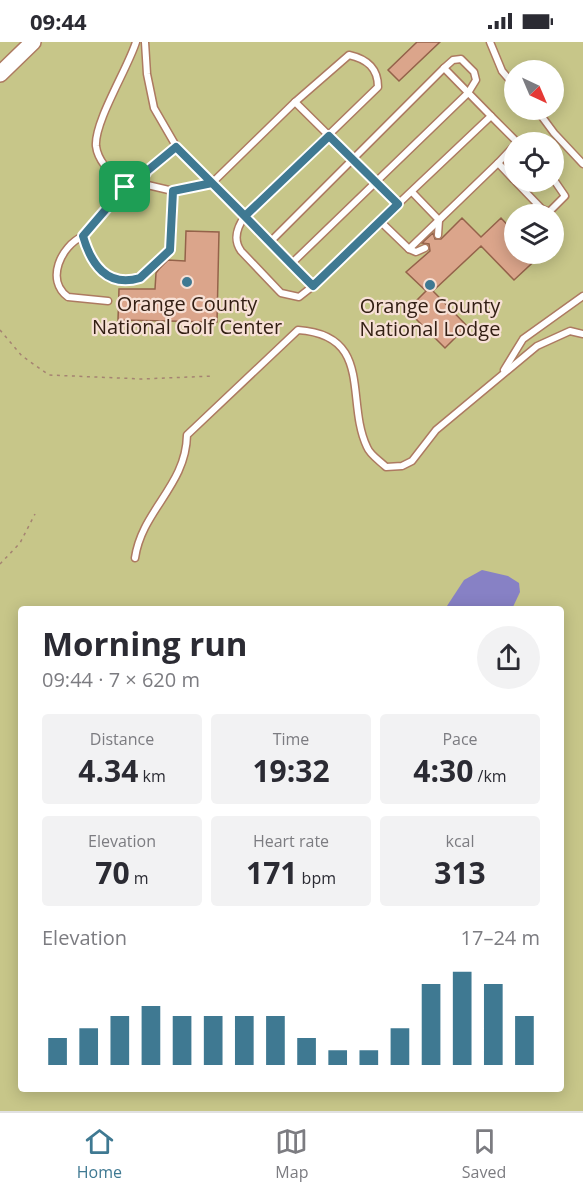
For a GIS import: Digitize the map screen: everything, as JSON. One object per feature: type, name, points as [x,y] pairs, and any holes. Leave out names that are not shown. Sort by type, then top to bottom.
[{"type":"street","points":[[0,74],[33,42]]},
{"type":"lane","points":[[125,187],[103,165],[96,146],[100,128],[136,42]]},
{"type":"lane","points":[[145,42],[147,74],[154,108],[176,147],[313,286]]},
{"type":"lane","points":[[490,42],[504,73]]},
{"type":"lane","points":[[108,301],[68,297],[60,288],[57,273],[62,254],[69,244],[83,236],[125,187],[140,183],[173,191],[212,183],[295,102],[349,55],[365,58],[378,75],[378,87],[245,216],[237,231],[237,246],[276,288],[292,297],[307,293],[491,116]]},
{"type":"lane","points":[[270,242],[444,68],[457,59],[469,66],[476,80],[468,93],[291,264]]},
{"type":"lane","points":[[444,68],[507,132]]},
{"type":"lane","points":[[295,102],[398,204]]},
{"type":"lane","points":[[544,120],[583,164]]},
{"type":"lane","points":[[140,183],[147,171],[176,147]]},
{"type":"lane","points":[[409,249],[504,157]]},
{"type":"lane","points":[[498,163],[504,169]]},
{"type":"lane","points":[[83,236],[88,255],[100,272],[114,280],[140,278],[170,250],[173,191]]},
{"type":"lane","points":[[412,192],[439,220],[438,235]]},
{"type":"lane","points":[[526,192],[542,209],[549,212],[565,196],[562,192]]},
{"type":"lane","points":[[380,221],[409,249],[416,252],[425,248]]},
{"type":"lane","points":[[502,374],[523,339],[583,296]]},
{"type":"lane","points":[[135,558],[137,543],[147,522],[169,492],[187,457],[188,435],[298,330],[316,331],[339,345],[354,369],[367,449],[386,467],[402,466],[412,461],[436,430],[502,374],[550,338],[570,331],[583,334]]},
{"type":"path","points":[[0,330],[22,356],[49,375],[142,379],[213,376]]},
{"type":"path","points":[[0,564],[20,543],[35,514]]},
{"type":"shaded area","points":[[0,42],[583,42],[583,1111],[0,1111]]},
{"type":"shaded area","points":[[482,570],[508,576],[519,583],[520,592],[513,606],[447,606],[464,580]]},
{"type":"building","points":[[417,42],[440,42],[399,81],[388,70]]},
{"type":"building","name":"Orange County National Lodge","points":[[462,218],[481,237],[501,218],[504,221],[504,264],[531,264],[514,280],[481,246],[433,291],[467,326],[445,348],[407,310],[426,291],[406,272],[430,251],[429,244],[422,243],[433,233],[435,239],[441,239]]},
{"type":"building","name":"Orange County National Golf Center","points":[[186,231],[219,232],[217,322],[118,320],[119,289],[155,289],[156,273],[168,260],[185,261]]},
{"type":"place","name":"Orange County National Golf Center","points":[[187,282]]},
{"type":"place","name":"Orange County National Lodge","points":[[430,285]]},
{"type":"route","points":[[125,187],[83,236],[88,255],[100,272],[114,280],[132,281],[140,278],[170,250],[173,191],[212,183],[313,286],[398,204],[329,136],[245,216],[212,183],[176,147],[147,171],[140,183],[125,187]]}]
